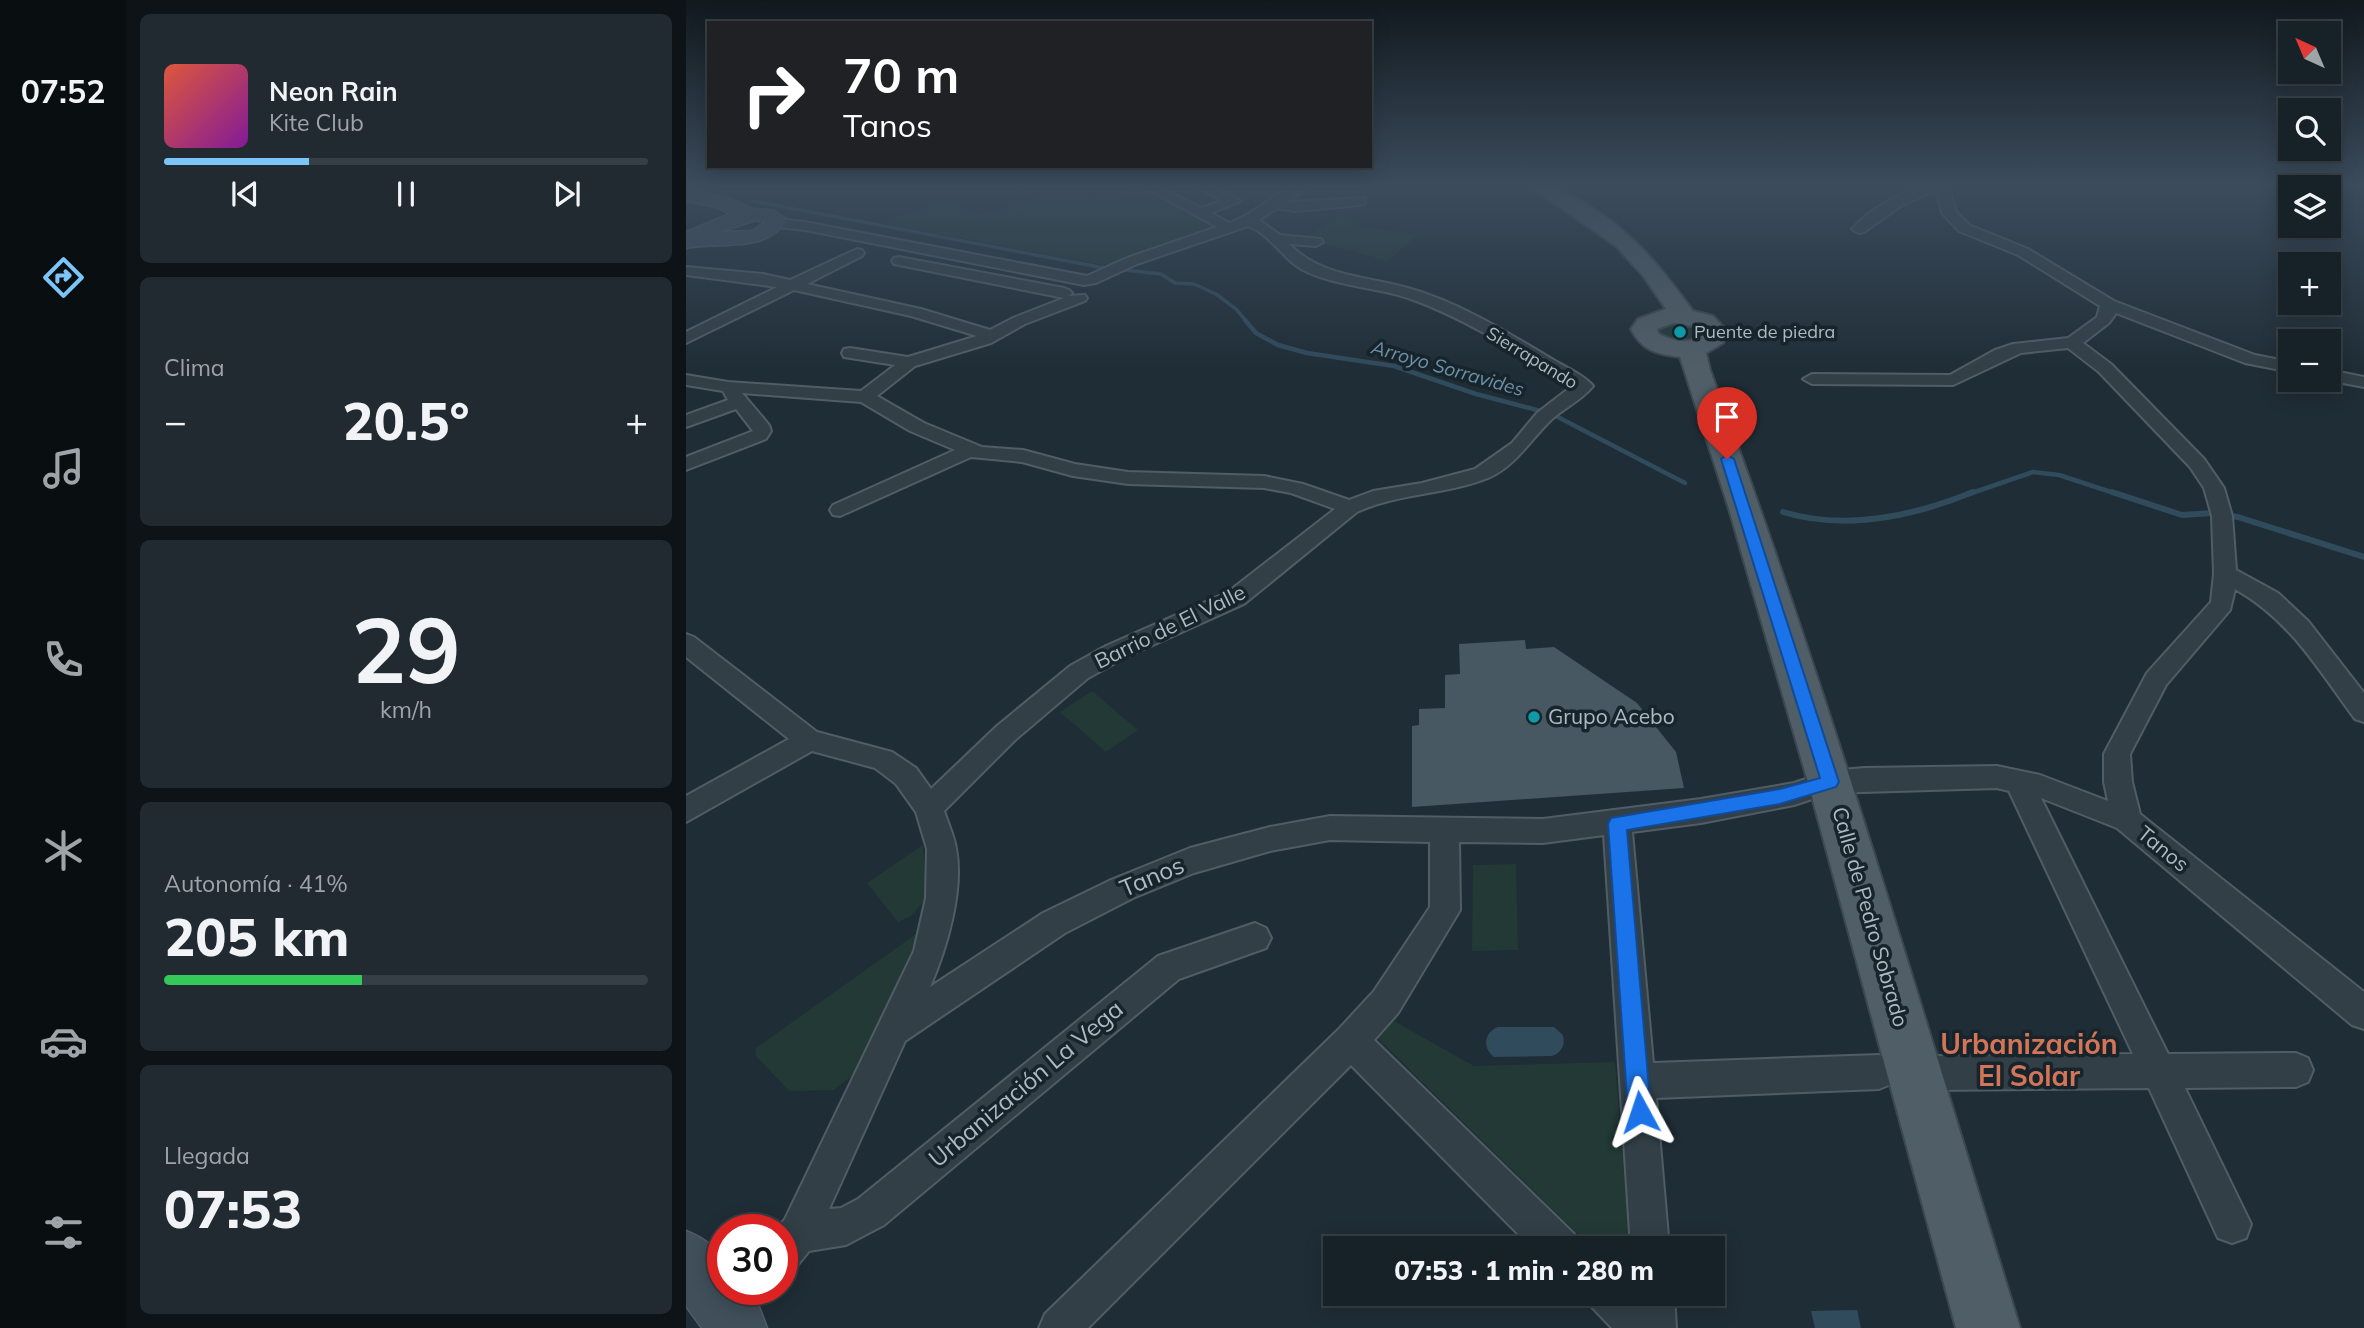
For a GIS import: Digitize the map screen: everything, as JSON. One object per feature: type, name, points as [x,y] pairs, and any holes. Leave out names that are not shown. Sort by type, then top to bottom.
[{"type":"main road","name":"Calle de Pedro Sobrado","points":[[1618,247],[1637,266],[1658,294],[1663,309],[1679,332]]},
{"type":"main road","name":"Calle de Pedro Sobrado","points":[[1630,247],[1661,282],[1679,332],[1822,784],[1988,1328]]},
{"type":"main road","name":"Calle de Pedro Sobrado","points":[[1822,784],[1960,1328]]},
{"type":"main road","points":[[686,1259],[736,1309]]},
{"type":"street","points":[[921,247],[1096,279]]},
{"type":"street","points":[[1070,295],[1068,285],[1096,279],[1125,264],[1174,247]]},
{"type":"street","name":"Sierrapando","points":[[1291,247],[1307,267],[1325,274],[1416,296],[1495,335],[1584,386],[1549,413],[1519,447],[1482,473],[1423,489],[1373,497],[1350,507]]},
{"type":"street","points":[[2011,247],[2108,304],[2251,359],[2278,364]]},
{"type":"street","points":[[831,248],[1070,295]]},
{"type":"street","points":[[686,338],[791,286],[871,256]]},
{"type":"street","points":[[686,271],[733,274],[915,312],[990,335]]},
{"type":"street","points":[[864,397],[909,362],[985,339],[1054,307],[1070,295]]},
{"type":"street","points":[[1812,379],[1953,380],[2001,354],[2019,348],[2072,343],[2103,320],[2109,311],[2108,304]]},
{"type":"street","name":"Tanos","points":[[2072,343],[2105,368],[2197,463],[2214,488],[2221,511],[2225,574],[2222,604],[2181,648],[2156,680],[2117,754],[2118,782],[2127,820],[2364,1013]]},
{"type":"street","points":[[850,353],[909,362]]},
{"type":"street","points":[[2341,377],[2364,382]]},
{"type":"street","points":[[686,380],[734,395],[864,397],[917,427],[970,450],[989,455],[1023,456],[1073,470],[1128,478],[1264,482],[1296,488],[1350,507]]},
{"type":"street","points":[[686,421],[734,395]]},
{"type":"street","points":[[686,464],[759,435],[762,430],[760,425],[734,395]]},
{"type":"street","points":[[840,510],[970,450]]},
{"type":"street","name":"Barrio de El Valle","points":[[929,808],[1006,733],[1079,672],[1115,652],[1236,598],[1350,507]]},
{"type":"street","points":[[2225,574],[2270,599],[2300,627],[2364,712]]},
{"type":"street","points":[[686,643],[809,740],[852,750],[890,764],[906,776],[929,808],[942,849],[942,898],[929,953],[896,1028],[798,1229]]},
{"type":"street","points":[[686,810],[809,740]]},
{"type":"street","points":[[1822,784],[1864,779],[1997,776],[2018,780],[2127,820]]},
{"type":"street","points":[[2018,780],[2232,1224]]},
{"type":"street","name":"Tanos","points":[[896,1028],[1054,923],[1122,889],[1190,861],[1270,839],[1330,828],[1543,831],[1617,824],[1769,799],[1822,784]]},
{"type":"street","points":[[1617,824],[1649,1236]]},
{"type":"street","points":[[1059,1328],[1351,1041],[1386,1002],[1446,910],[1444,831]]},
{"type":"street","name":"Urbanización La Vega","points":[[798,1241],[846,1226],[871,1212],[1169,967],[1255,938]]},
{"type":"street","points":[[1351,1041],[1548,1236]]},
{"type":"street","points":[[1937,1073],[2296,1070]]},
{"type":"street","points":[[1637,1081],[1879,1072]]},
{"type":"street","points":[[1619,1306],[1641,1328]]},
{"type":"street","points":[[1655,1306],[1656,1328]]},
{"type":"green space","points":[[1009,247],[1162,247],[1110,266]]},
{"type":"green space","points":[[1338,247],[1404,247],[1387,261]]},
{"type":"green space","points":[[1667,322],[1698,327],[1701,334],[1696,339],[1685,342],[1656,333],[1658,326]]},
{"type":"green space","points":[[1092,691],[1138,730],[1106,752],[1060,712]]},
{"type":"green space","points":[[923,845],[927,898],[911,916],[898,922],[867,883]]},
{"type":"green space","points":[[1516,864],[1518,950],[1472,951],[1473,865]]},
{"type":"green space","points":[[916,934],[922,938],[857,1072],[834,1090],[789,1091],[755,1055],[756,1048]]},
{"type":"green space","points":[[1387,1017],[1474,1066],[1615,1062],[1629,1236],[1580,1236],[1372,1033]]},
{"type":"water","points":[[1554,1027],[1562,1034],[1563,1045],[1558,1053],[1552,1056],[1494,1057],[1486,1045],[1486,1040],[1493,1029]]},
{"type":"water","points":[[1857,1310],[1861,1328],[1815,1328],[1811,1311]]},
{"type":"building","name":"Grupo Acebo","points":[[1525,640],[1526,649],[1554,647],[1637,703],[1676,752],[1684,788],[1412,807],[1412,726],[1419,725],[1419,709],[1445,708],[1445,675],[1460,674],[1459,644]]},
{"type":"waterway","name":"Arroyo Sorravides","points":[[994,247],[1099,267],[1161,274],[1175,283],[1194,284],[1216,294],[1236,309],[1247,322]]},
{"type":"waterway","name":"Arroyo Sorravides","points":[[1245,320],[1256,333],[1278,345],[1307,353],[1394,366],[1476,394],[1552,414],[1685,483]]},
{"type":"waterway","name":"Arroyo Sorravides","points":[[1969,494],[2033,472],[2059,475],[2117,494]]},
{"type":"waterway","name":"Arroyo Sorravides","points":[[1783,512],[1831,520],[1880,518],[1927,508],[1973,492]]},
{"type":"waterway","name":"Arroyo Sorravides","points":[[2112,492],[2182,515],[2213,513],[2238,517],[2364,557]]},
{"type":"place","name":"Puente de piedra","points":[[1680,332]]},
{"type":"place","name":"Grupo Acebo","points":[[1534,717]]},
{"type":"district","name":"Urbanización El Solar","points":[[2029,1060]]},
{"type":"route","points":[[1640,1112],[1617,824],[1780,797],[1830,782],[1727,459]]}]
